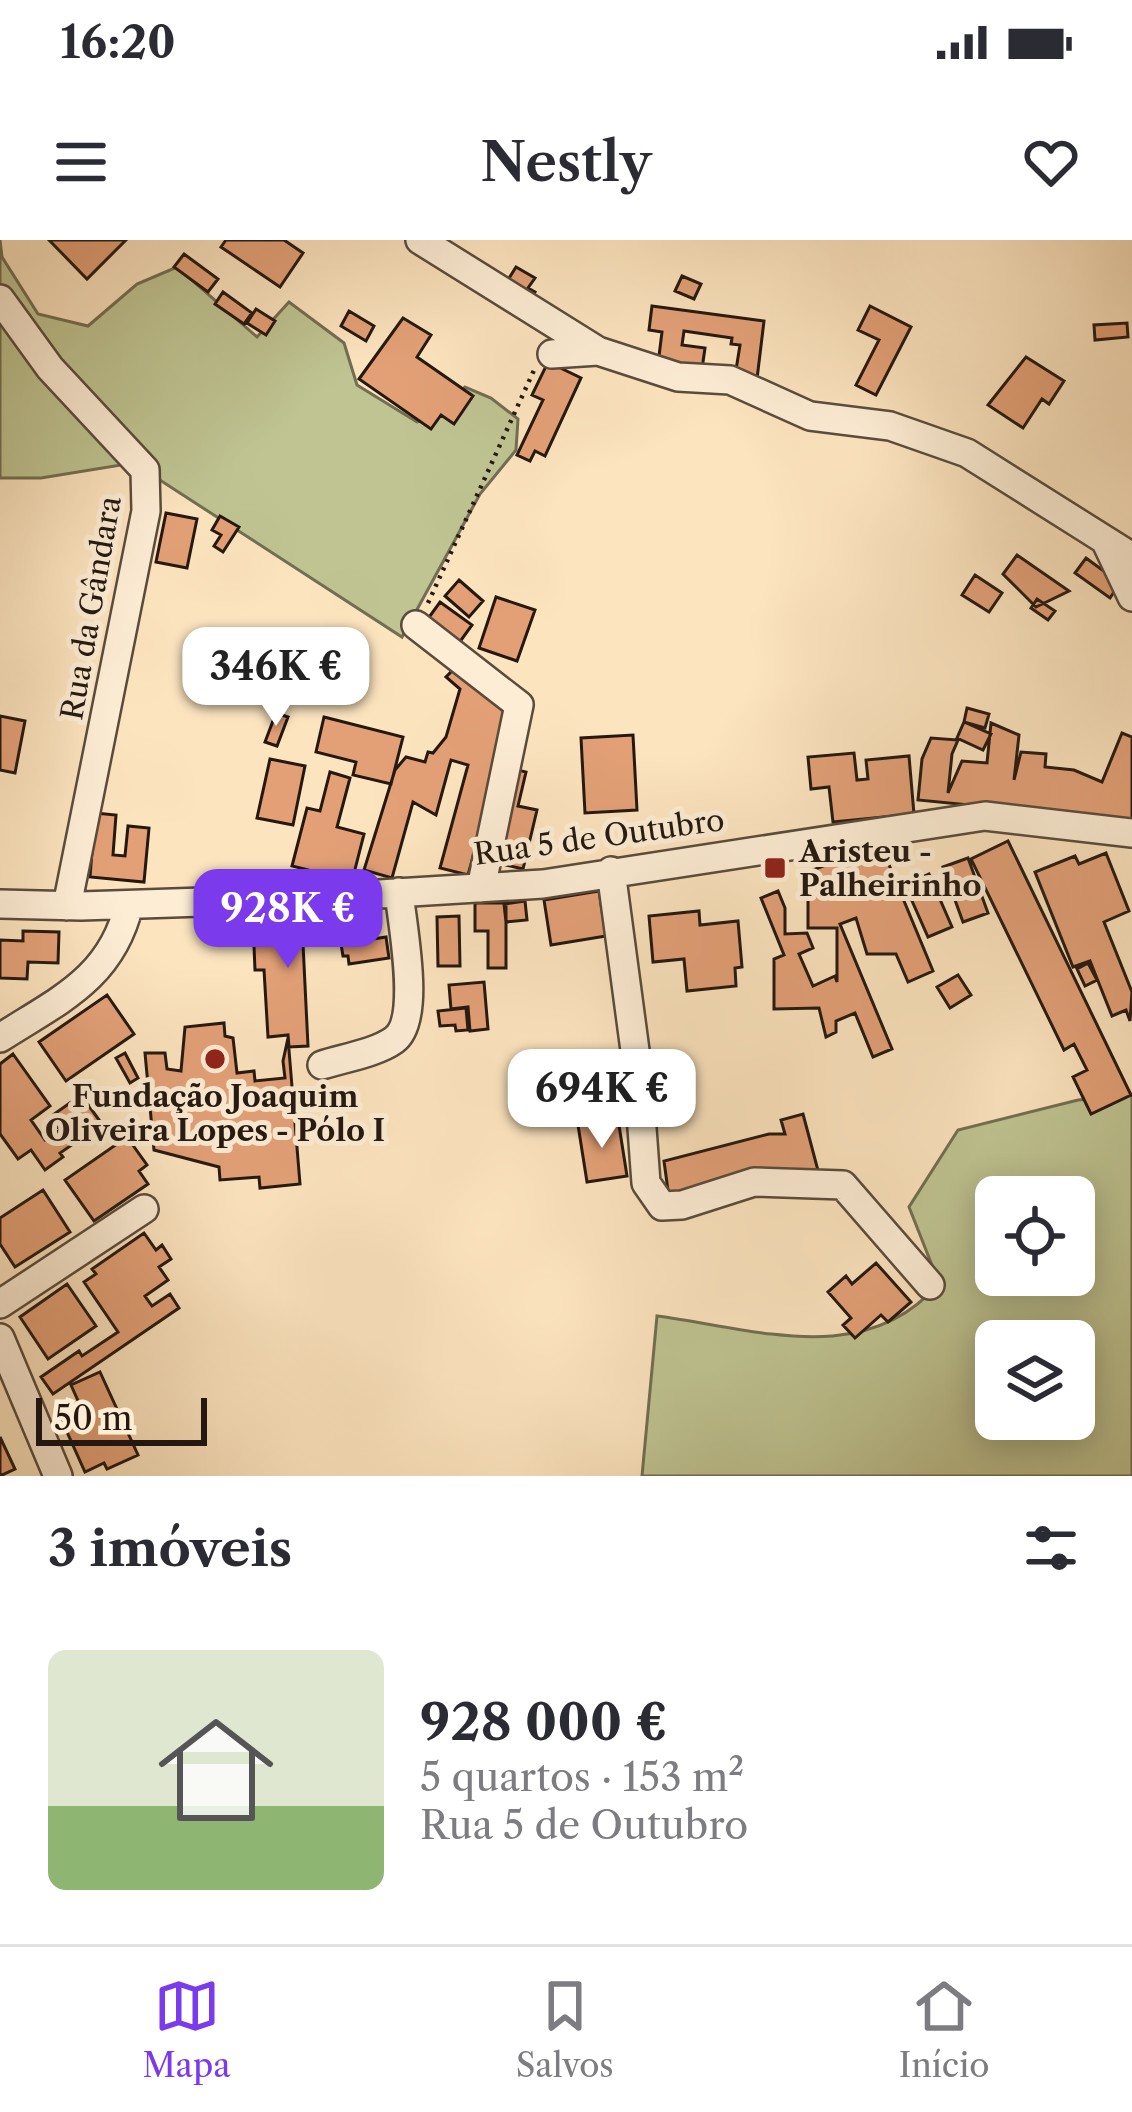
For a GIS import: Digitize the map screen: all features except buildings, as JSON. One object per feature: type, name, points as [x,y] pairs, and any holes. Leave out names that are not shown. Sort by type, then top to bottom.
[{"type":"street","points":[[420,240],[598,351],[678,376],[730,380],[809,416],[890,425],[967,453],[1132,557]]},
{"type":"street","name":"Rua da Gândara","points":[[0,299],[50,368],[146,470],[146,511],[67,906]]},
{"type":"street","points":[[552,354],[598,351]]},
{"type":"street","points":[[1105,540],[1132,597]]},
{"type":"street","points":[[416,625],[519,705],[481,888]]},
{"type":"street","name":"Rua 5 de Outubro","points":[[0,904],[129,905],[543,884],[985,816],[1132,833]]},
{"type":"street","points":[[611,872],[638,1073],[646,1183],[662,1206],[682,1205],[754,1182],[842,1184],[930,1285]]},
{"type":"street","points":[[322,1065],[391,1043],[402,1033],[410,1012],[400,892]]},
{"type":"street","points":[[0,1038],[78,988],[112,953],[129,905]]},
{"type":"street","points":[[0,1304],[144,1209]]},
{"type":"street","points":[[0,1338],[58,1476]]},
{"type":"path","points":[[416,625],[539,360],[552,354]]},
{"type":"green space","points":[[0,240],[2,257],[38,314],[88,326],[137,284],[177,267],[257,337],[289,302],[344,343],[357,385],[417,422],[434,418],[465,387],[491,398],[518,419],[516,450],[480,494],[402,637],[146,471],[127,464],[41,478],[0,478]]},
{"type":"green space","points":[[1132,1095],[1132,1476],[642,1476],[657,1316],[806,1337],[878,1327],[910,1310],[939,1283],[909,1207],[958,1130],[1078,1100]]},
{"type":"place","name":"Aristeu - Palheirinho","points":[[775,868]]},
{"type":"place","name":"Fundação Joaquim Oliveira Lopes - Pólo I","points":[[215,1059]]}]
